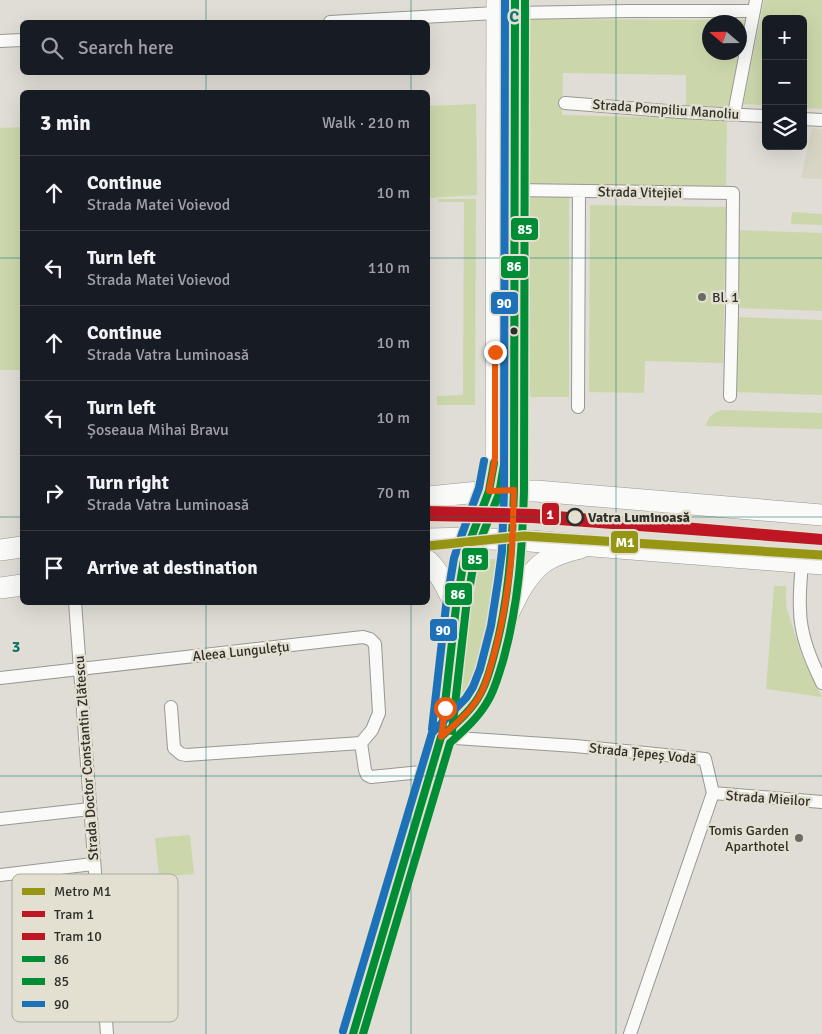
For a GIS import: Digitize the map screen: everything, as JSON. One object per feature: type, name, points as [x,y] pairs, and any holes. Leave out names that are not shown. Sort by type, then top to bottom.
[{"type":"main road","points":[[430,497],[514,490],[822,515]]},
{"type":"main road","points":[[430,539],[512,540],[812,563]]},
{"type":"main road","points":[[499,634],[519,594],[535,570],[545,562],[567,551],[592,546]]},
{"type":"main road","points":[[0,550],[20,547]]},
{"type":"main road","points":[[430,563],[442,579],[456,608]]},
{"type":"main road","points":[[0,588],[20,585]]},
{"type":"street","points":[[352,20],[496,7],[755,6],[734,114]]},
{"type":"street","points":[[353,1034],[441,737],[456,608],[464,560],[489,491],[495,458],[496,7]]},
{"type":"street","points":[[441,737],[473,706],[482,691],[499,634],[508,582],[514,490],[515,7]]},
{"type":"street","points":[[0,41],[20,40]]},
{"type":"street","name":"Strada Pompiliu Manoliu","points":[[565,102],[680,112],[762,116]]},
{"type":"street","points":[[807,118],[822,120]]},
{"type":"street","name":"Strada Vitejiei","points":[[514,190],[733,193],[730,396]]},
{"type":"street","points":[[578,407],[579,191]]},
{"type":"street","points":[[812,563],[800,610],[802,627],[812,663],[822,683]]},
{"type":"street","name":"Strada Doctor Constantin Zlătescu","points":[[75,605],[95,874]]},
{"type":"street","name":"Aleea Lungulețu","points":[[0,678],[363,637],[370,639],[375,644],[379,713],[372,730],[361,743]]},
{"type":"street","points":[[171,707],[174,748],[181,754],[361,743],[365,770],[367,776],[371,778],[431,771]]},
{"type":"street","name":"Strada Țepeș Vodă","points":[[441,737],[575,746],[705,759],[713,793]]},
{"type":"street","points":[[630,1034],[713,793]]},
{"type":"street","name":"Strada Mieilor","points":[[713,793],[822,802]]},
{"type":"street","points":[[0,819],[90,809]]},
{"type":"street","points":[[0,875],[94,864]]},
{"type":"shaded area","points":[[812,128],[822,129],[822,179],[801,178]]},
{"type":"green space","points":[[764,0],[822,0],[822,109],[807,108],[807,15],[762,15],[762,105],[743,104]]},
{"type":"green space","points":[[529,19],[702,20],[702,60],[738,60],[729,107],[686,105],[686,75],[563,73],[562,115],[727,119],[726,186],[529,185]]},
{"type":"green space","points":[[476,104],[477,195],[430,198],[430,106]]},
{"type":"green space","points":[[20,127],[20,370],[0,370],[0,128]]},
{"type":"green space","points":[[530,196],[569,196],[569,397],[530,397]]},
{"type":"green space","points":[[439,199],[476,199],[475,405],[437,405],[437,396],[463,395],[464,202],[438,202]]},
{"type":"green space","points":[[590,205],[726,207],[723,363],[645,361],[644,393],[589,392]]},
{"type":"green space","points":[[792,212],[822,214],[822,225],[791,224]]},
{"type":"green space","points":[[737,230],[822,233],[822,311],[738,308]]},
{"type":"green space","points":[[737,317],[822,320],[822,395],[735,392]]},
{"type":"green space","points":[[722,410],[822,413],[822,429],[706,426],[711,415]]},
{"type":"green space","points":[[468,559],[508,559],[482,664],[467,697],[450,694]]},
{"type":"green space","points":[[774,586],[786,586],[786,606],[802,656],[822,697],[766,689]]},
{"type":"green space","points":[[190,835],[194,874],[159,874],[155,838]]},
{"type":"metro line","name":"M1","points":[[430,546],[524,536],[822,555]]},
{"type":"tram line","name":"1","points":[[430,510],[534,513],[822,538]]},
{"type":"tram line","name":"10","points":[[430,517],[533,519],[822,541]]},
{"type":"transit line","name":"90","points":[[343,1031],[432,733],[466,698],[473,687],[480,669],[491,626],[502,551],[504,491],[505,0]]},
{"type":"transit line","name":"86","points":[[353,1034],[441,737],[461,719],[478,698],[488,677],[503,614],[511,553],[514,491],[515,0]]},
{"type":"transit line","name":"85","points":[[363,1034],[450,743],[470,725],[492,694],[503,661],[513,618],[521,556],[524,491],[525,0]]},
{"type":"transit line","name":"90","points":[[432,729],[446,606],[454,558],[479,488],[484,461]]},
{"type":"transit line","name":"86","points":[[442,730],[456,607],[464,560],[489,491],[494,463]]},
{"type":"transit line","name":"85","points":[[452,731],[466,608],[474,562],[480,541],[499,494],[504,465]]},
{"type":"place","name":"Bl. 1","points":[[702,297]]},
{"type":"place","name":"Vatra Luminoasă","points":[[575,517]]},
{"type":"place","name":"Tomis Garden Aparthotel","points":[[799,838]]},
{"type":"route","points":[[445,708],[441,737],[473,706],[482,691],[499,634],[511,562],[514,490],[489,491],[495,458],[495,352]]}]
